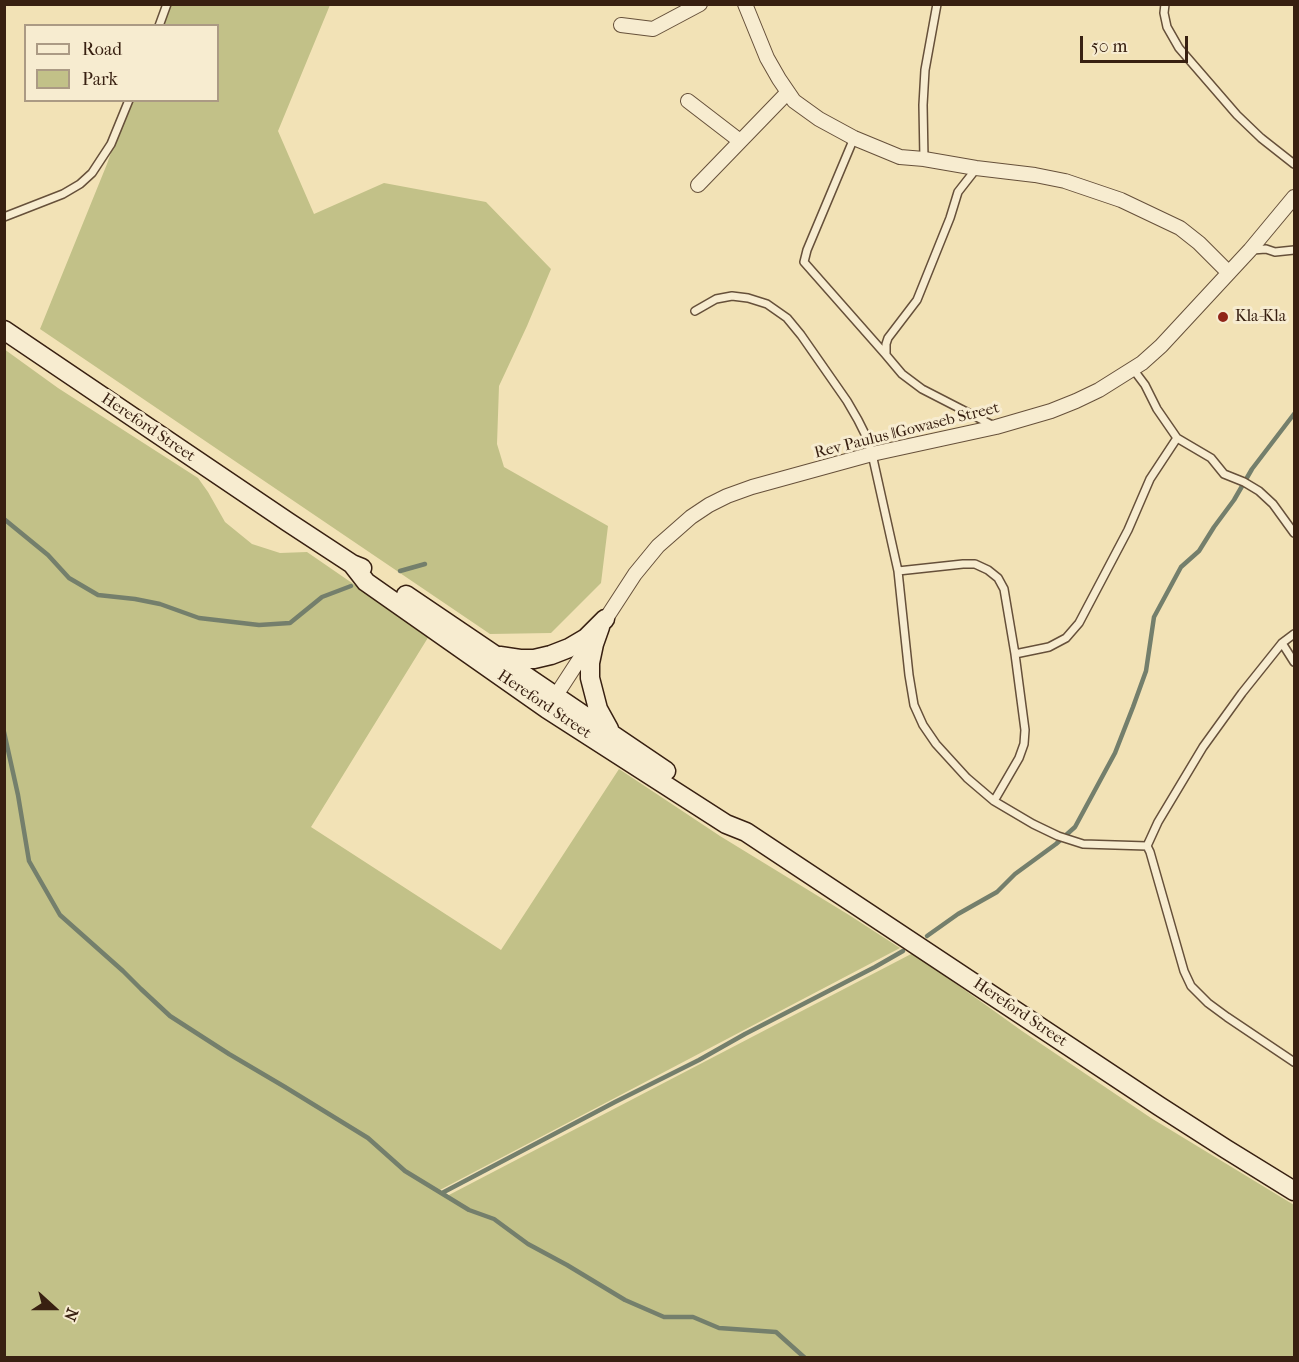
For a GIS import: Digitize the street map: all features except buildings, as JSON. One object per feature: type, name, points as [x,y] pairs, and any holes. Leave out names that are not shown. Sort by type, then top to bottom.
[{"type":"main road","name":"Hereford Street","points":[[4,330],[352,564],[372,571],[489,652],[551,702],[615,736],[732,815],[746,832]]},
{"type":"main road","name":"Hereford Street","points":[[352,564],[366,582],[551,702],[726,824],[746,832],[1207,1137],[1294,1191]]},
{"type":"main road","points":[[489,652],[520,659],[551,655],[586,638],[603,622]]},
{"type":"main road","points":[[603,622],[594,644],[590,678],[598,709],[604,722],[615,736]]},
{"type":"street","points":[[621,25],[654,29],[700,4]]},
{"type":"street","points":[[745,4],[767,58],[794,101],[819,119],[854,138],[900,157],[1035,175],[1121,200],[1180,228],[1228,272]]},
{"type":"street","points":[[698,185],[789,92]]},
{"type":"street","points":[[688,101],[740,141]]},
{"type":"street","name":"Rev Paulus ǁGowaseb Street","points":[[551,702],[635,574],[658,546],[691,517],[727,496],[752,487],[872,454],[996,427],[1051,411],[1099,390],[1133,369],[1161,346],[1250,250],[1294,197]]},
{"type":"lane","points":[[160,24],[167,4]]},
{"type":"lane","points":[[924,159],[925,70],[937,4]]},
{"type":"lane","points":[[1165,4],[1167,27],[1179,48],[1237,115],[1294,164]]},
{"type":"lane","points":[[4,217],[63,194],[80,184],[92,173],[111,144],[128,102]]},
{"type":"lane","points":[[854,138],[804,262],[902,374],[922,389],[996,427]]},
{"type":"lane","points":[[886,355],[888,339],[917,300],[958,192],[976,168]]},
{"type":"lane","points":[[1250,250],[1266,249],[1275,252],[1294,250]]},
{"type":"lane","points":[[695,311],[716,299],[732,296],[767,304],[787,318],[847,401],[867,438],[872,454],[898,571],[914,705],[936,744],[967,778],[994,801],[1033,824],[1058,836],[1083,844],[1147,846]]},
{"type":"lane","points":[[1133,369],[1177,438],[1211,459],[1224,474],[1259,491],[1294,533]]},
{"type":"lane","points":[[1015,654],[1049,647],[1066,638],[1079,623],[1128,530],[1150,478],[1177,438]]},
{"type":"lane","points":[[898,571],[975,564],[998,578],[1004,589],[1025,730],[1024,744],[1019,758],[994,801]]},
{"type":"lane","points":[[1294,634],[1282,643],[1203,747],[1158,822],[1147,846],[1154,863],[1184,971],[1191,986],[1208,1003],[1294,1062]]},
{"type":"lane","points":[[1282,643],[1294,662]]},
{"type":"green space","points":[[167,5],[330,5],[278,131],[314,214],[384,183],[486,202],[551,269],[499,386],[497,444],[504,467],[608,526],[601,583],[551,633],[490,634],[40,329],[107,164],[129,102],[219,102],[219,24],[159,24]]},
{"type":"green space","points":[[4,349],[58,388],[198,478],[225,522],[252,544],[280,553],[307,552],[429,636],[311,827],[501,950],[619,769],[720,836],[900,948],[438,1191],[447,1196],[913,953],[1022,1031],[1151,1118],[1294,1205],[1294,1357],[5,1357]]},
{"type":"waterway","points":[[927,936],[958,914],[997,892],[1015,874],[1075,827],[1115,753],[1133,707],[1146,671],[1154,617],[1181,567],[1199,551],[1252,469],[1294,414]]},
{"type":"waterway","points":[[4,519],[48,555],[69,578],[98,595],[160,604],[199,618],[259,625],[290,623],[322,597],[351,586]]},
{"type":"waterway","points":[[400,571],[425,564]]},
{"type":"waterway","points":[[4,732],[29,861],[60,915],[170,1016],[368,1138],[405,1171],[469,1210],[494,1219],[528,1244],[625,1300],[664,1317],[693,1317],[719,1328],[776,1332],[805,1358]]},
{"type":"waterway","points":[[442,1193],[903,951]]},
{"type":"place","name":"Kla-Kla","points":[[1223,317]]}]
